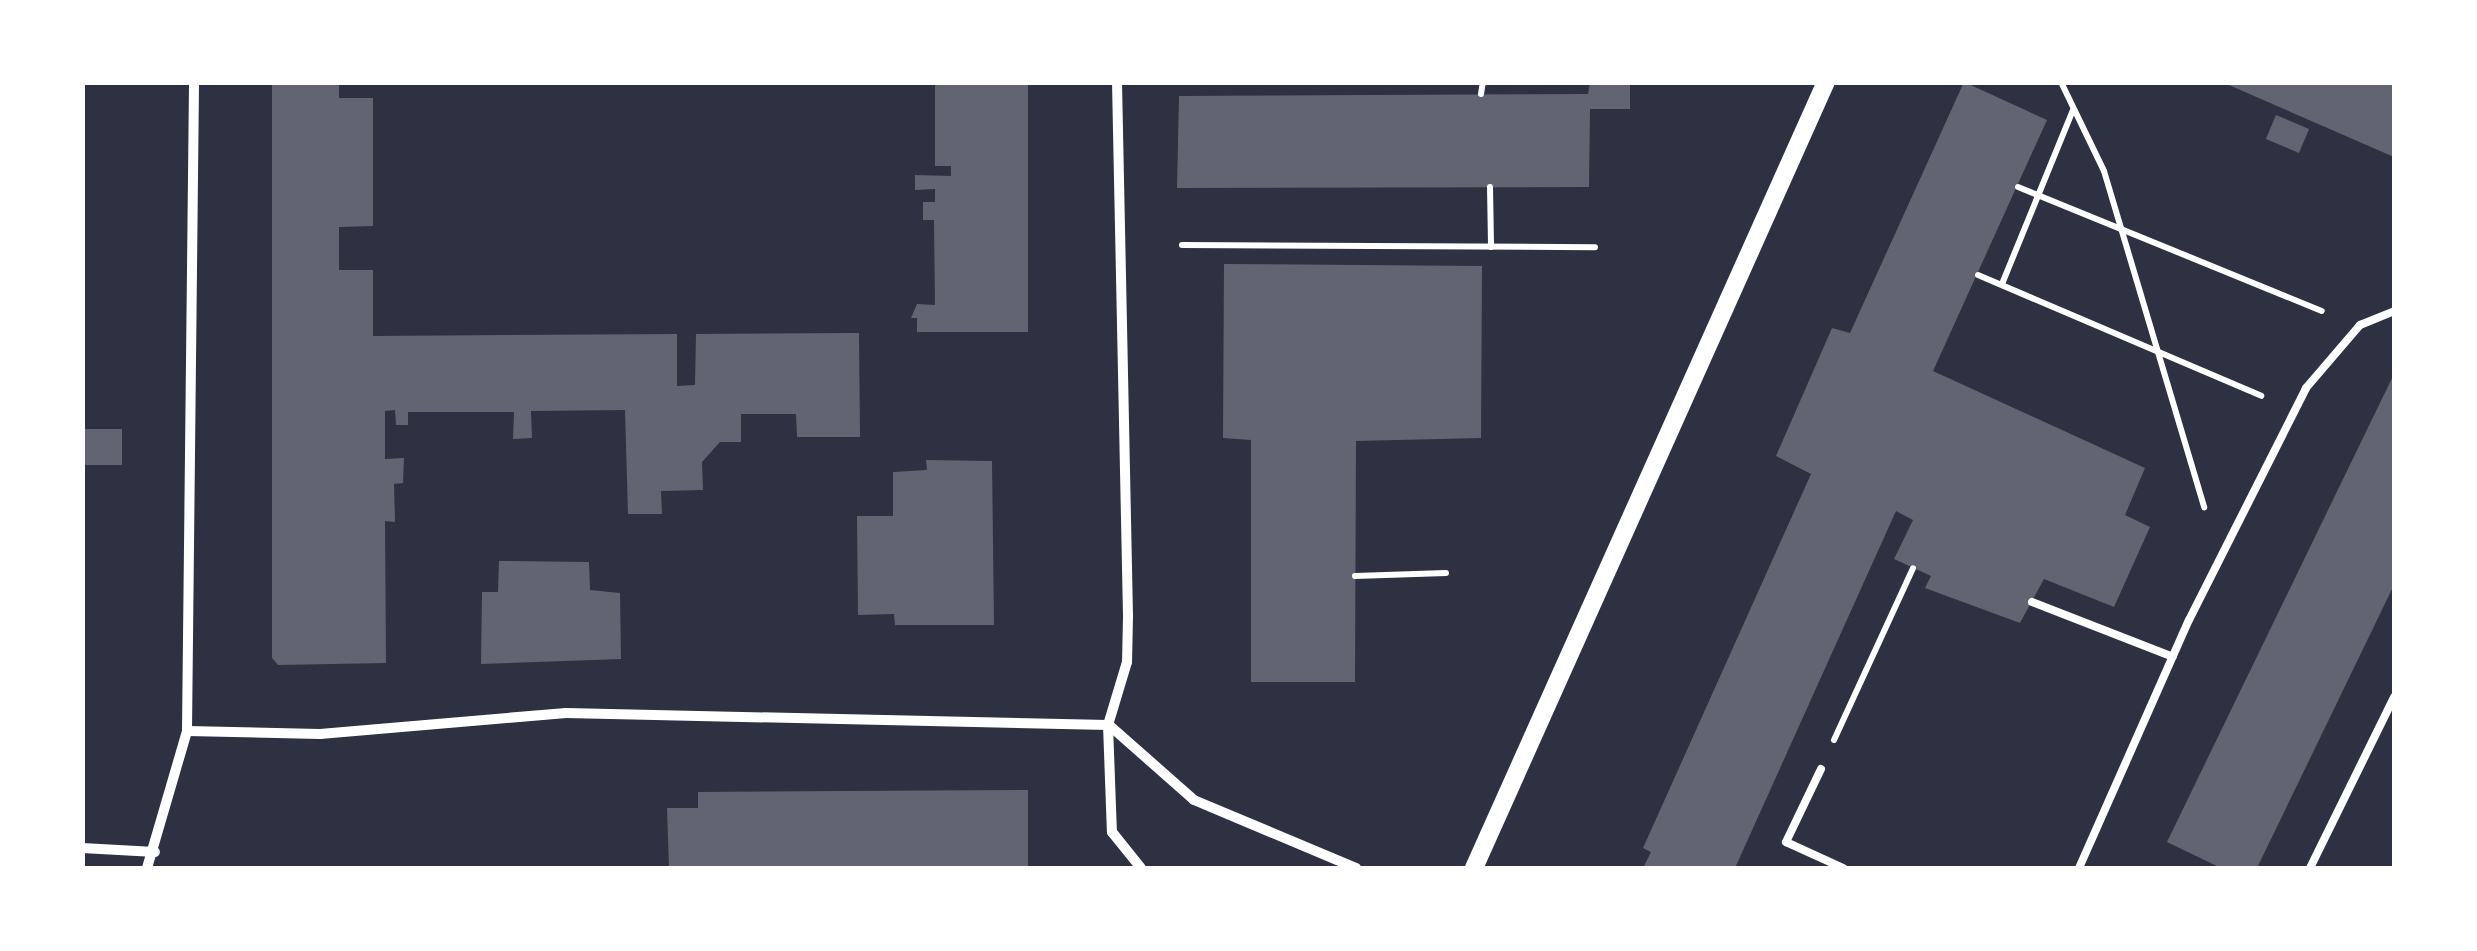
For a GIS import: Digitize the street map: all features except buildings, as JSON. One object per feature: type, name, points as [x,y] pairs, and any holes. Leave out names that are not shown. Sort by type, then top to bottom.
[{"type":"street","points":[[146,868],[154,852],[187,731],[194,82]]},
{"type":"street","points":[[1117,82],[1128,616],[1127,662],[1108,725],[1112,832],[1141,868]]},
{"type":"street","points":[[1474,868],[1826,82]]},
{"type":"street","points":[[187,731],[320,734],[566,713],[1108,725],[1194,800],[1356,868]]},
{"type":"street","points":[[82,848],[154,852]]},
{"type":"lane","points":[[2079,868],[2173,658],[2295,410],[2360,325],[2394,311]]},
{"type":"lane","points":[[2032,602],[2173,658]]},
{"type":"lane","points":[[2310,868],[2394,697]]},
{"type":"lane","points":[[1821,769],[1786,842],[1843,868]]},
{"type":"path","points":[[1481,94],[1483,82]]},
{"type":"path","points":[[2061,82],[2125,233],[2219,561]]},
{"type":"path","points":[[2002,284],[2074,108]]},
{"type":"path","points":[[2018,187],[2360,325]]},
{"type":"path","points":[[1490,188],[1491,247]]},
{"type":"path","points":[[1182,245],[1595,247]]},
{"type":"path","points":[[1978,275],[2295,410]]},
{"type":"path","points":[[1821,769],[1913,568]]},
{"type":"path","points":[[1356,576],[1446,574]]}]
